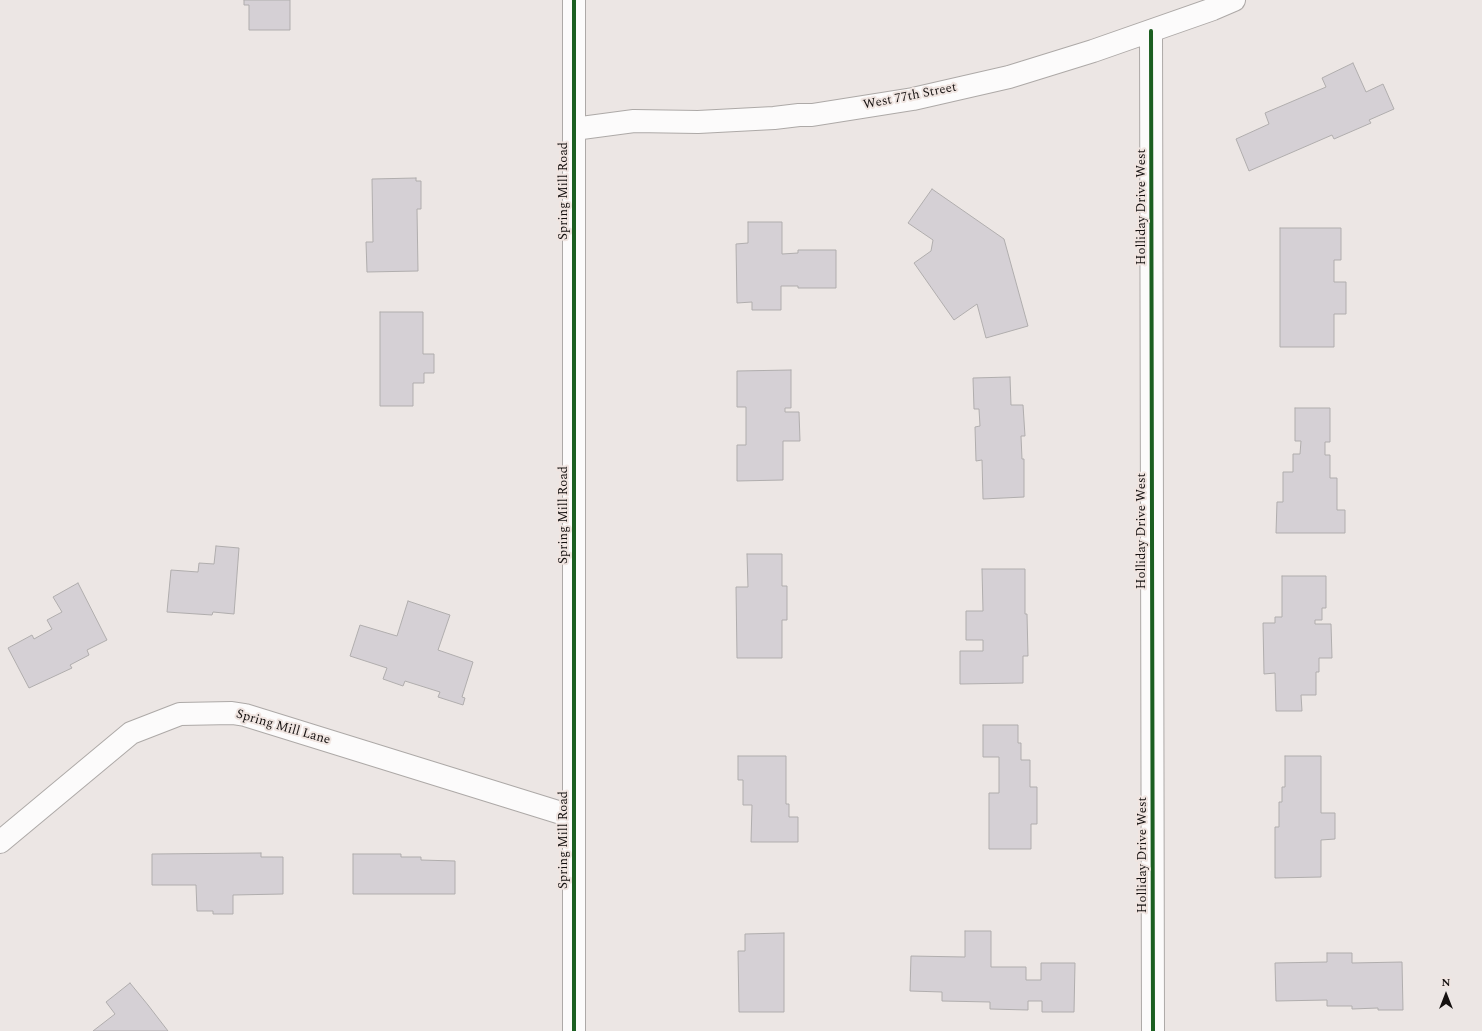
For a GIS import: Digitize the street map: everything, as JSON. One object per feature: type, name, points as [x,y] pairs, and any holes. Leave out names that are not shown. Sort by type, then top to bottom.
[{"type":"street","name":"Spring Mill Road","points":[[574,0],[574,1031]]},
{"type":"street","name":"West 77th Street","points":[[574,129],[634,121],[698,122],[812,115],[913,99],[1009,77],[1093,52],[1234,0]]},
{"type":"street","name":"Holliday Drive West","points":[[1151,31],[1153,1031]]},
{"type":"street","name":"Spring Mill Lane","points":[[0,842],[131,732],[180,714],[232,713],[245,715],[574,817]]},
{"type":"building","points":[[244,0],[290,0],[290,30],[249,30],[249,5],[244,5]]},
{"type":"building","points":[[1353,63],[1366,92],[1383,84],[1394,109],[1369,120],[1371,123],[1334,139],[1332,135],[1249,171],[1236,139],[1269,124],[1265,113],[1326,87],[1322,78]]},
{"type":"building","points":[[416,178],[416,181],[421,181],[421,209],[417,209],[418,271],[367,272],[366,242],[373,242],[372,179]]},
{"type":"building","points":[[932,189],[1004,239],[1028,326],[986,338],[977,304],[954,320],[914,263],[931,251],[933,240],[908,223]]},
{"type":"building","points":[[748,222],[782,222],[782,254],[798,253],[798,250],[836,250],[836,288],[798,288],[798,286],[781,286],[781,310],[752,310],[752,302],[737,303],[736,244],[748,243]]},
{"type":"building","points":[[1280,228],[1341,228],[1341,260],[1334,260],[1334,282],[1346,282],[1346,314],[1334,314],[1334,347],[1280,347]]},
{"type":"building","points":[[380,312],[423,312],[423,354],[434,354],[434,373],[424,373],[424,383],[413,383],[413,406],[380,406]]},
{"type":"building","points":[[791,370],[791,408],[785,408],[785,412],[799,412],[800,441],[783,441],[783,480],[737,481],[737,445],[746,445],[746,407],[737,407],[737,371]]},
{"type":"building","points":[[1010,377],[1011,405],[1023,405],[1025,436],[1021,436],[1022,459],[1024,459],[1024,497],[983,499],[982,460],[976,461],[975,427],[980,426],[979,409],[974,409],[973,378]]},
{"type":"building","points":[[1295,408],[1330,408],[1330,442],[1325,442],[1325,455],[1330,455],[1330,478],[1337,478],[1337,510],[1345,510],[1345,533],[1276,533],[1277,502],[1283,502],[1283,472],[1293,472],[1293,454],[1300,454],[1301,441],[1295,441]]},
{"type":"building","points":[[216,546],[239,548],[234,614],[213,612],[212,615],[167,612],[171,570],[198,572],[199,563],[214,564]]},
{"type":"building","points":[[747,554],[782,554],[782,586],[787,586],[787,620],[782,620],[782,658],[737,658],[736,587],[748,587]]},
{"type":"building","points":[[982,569],[1025,569],[1025,614],[1027,614],[1028,656],[1023,656],[1023,683],[960,684],[960,651],[983,651],[983,640],[966,640],[966,611],[983,611]]},
{"type":"building","points":[[1282,576],[1326,576],[1326,608],[1322,608],[1322,620],[1315,620],[1315,624],[1331,624],[1332,658],[1319,658],[1319,672],[1316,672],[1316,695],[1301,695],[1302,711],[1276,711],[1275,673],[1264,674],[1263,623],[1275,623],[1275,617],[1282,617]]},
{"type":"building","points":[[78,583],[107,640],[87,650],[89,655],[70,665],[72,668],[29,688],[8,648],[32,635],[34,639],[52,629],[47,620],[62,612],[53,597]]},
{"type":"building","points":[[408,601],[450,615],[438,650],[473,662],[462,697],[465,698],[463,705],[438,697],[440,692],[405,681],[403,686],[383,679],[387,668],[350,656],[360,625],[397,636]]},
{"type":"building","points":[[983,725],[1018,725],[1018,743],[1021,743],[1021,760],[1030,760],[1030,787],[1037,787],[1037,824],[1031,824],[1031,849],[989,849],[989,793],[999,793],[999,757],[983,757]]},
{"type":"building","points":[[738,756],[786,756],[786,804],[789,804],[789,817],[798,817],[798,842],[751,842],[752,805],[743,805],[743,780],[738,780]]},
{"type":"building","points":[[1285,756],[1321,756],[1321,813],[1335,813],[1335,839],[1321,840],[1321,877],[1275,878],[1275,827],[1279,827],[1279,802],[1282,802],[1282,787],[1285,787]]},
{"type":"building","points":[[261,853],[261,857],[283,857],[283,894],[233,895],[233,914],[213,914],[213,911],[197,911],[196,885],[152,885],[152,854]]},
{"type":"building","points":[[353,854],[401,854],[401,857],[421,857],[421,860],[455,861],[455,894],[353,894]]},
{"type":"building","points":[[965,931],[991,931],[991,967],[1026,967],[1026,980],[1041,980],[1041,963],[1075,963],[1074,1012],[1042,1012],[1042,1001],[1028,1001],[1028,1010],[990,1009],[990,1002],[942,1001],[942,992],[910,991],[911,956],[965,957]]},
{"type":"building","points":[[784,933],[784,1012],[739,1012],[738,951],[745,951],[745,934]]},
{"type":"building","points":[[1327,953],[1352,953],[1352,963],[1402,962],[1403,1010],[1378,1010],[1378,1008],[1352,1009],[1352,1006],[1327,1006],[1327,1000],[1276,1001],[1275,963],[1327,962]]},
{"type":"building","points":[[130,983],[168,1031],[93,1031],[115,1014],[106,1002]]},
{"type":"cycle path","points":[[574,0],[574,1031]]},
{"type":"cycle path","points":[[1151,31],[1153,1031]]}]
